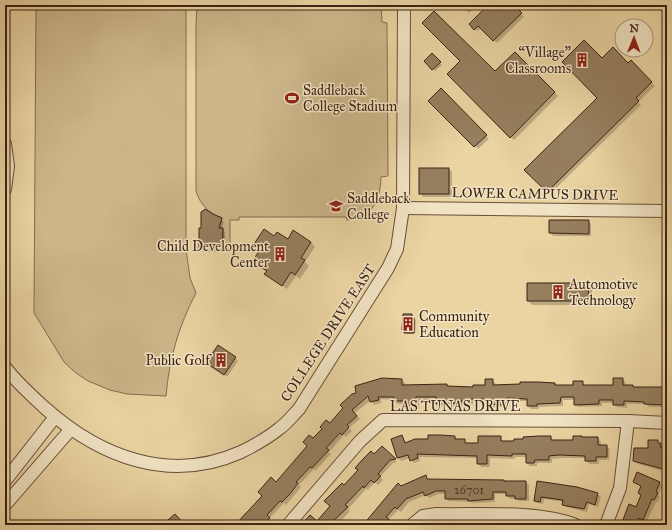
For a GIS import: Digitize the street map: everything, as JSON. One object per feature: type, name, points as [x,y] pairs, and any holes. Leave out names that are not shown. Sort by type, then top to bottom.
[{"type":"street","name":"COLLEGE DRIVE EAST","points":[[5,367],[25,390],[55,417],[90,442],[108,451],[147,464],[195,465],[224,459],[259,444],[281,428],[299,409],[388,268],[397,249],[403,208],[404,5]]},
{"type":"street","points":[[5,144],[8,166],[5,189]]},
{"type":"street","name":"LOWER CAMPUS DRIVE","points":[[403,208],[667,211]]},
{"type":"street","points":[[5,481],[55,417]]},
{"type":"street","name":"LAS TUNAS DRIVE","points":[[288,525],[360,441],[383,420],[628,421],[667,423]]},
{"type":"street","points":[[606,525],[620,488],[628,421]]},
{"type":"street","points":[[5,505],[71,429]]},
{"type":"street","points":[[412,525],[423,516],[436,514],[530,516],[562,520],[576,525]]},
{"type":"shaded area","points":[[36,5],[186,5],[186,249],[190,278],[196,293],[180,330],[172,356],[166,396],[127,394],[110,390],[88,381],[64,362],[34,313]]},
{"type":"shaded area","name":"Saddleback College Stadium","points":[[197,5],[381,5],[382,22],[387,23],[388,176],[381,177],[377,200],[369,211],[356,218],[347,220],[346,217],[239,217],[239,220],[230,220],[230,249],[223,249],[223,228],[219,228],[222,218],[205,208],[196,191]]},
{"type":"building","points":[[488,5],[514,5],[522,13],[493,41],[478,26],[474,30],[469,24]]},
{"type":"building","points":[[434,11],[495,71],[515,52],[555,92],[510,138],[447,74],[460,61],[422,23]]},
{"type":"building","points":[[584,40],[602,58],[613,47],[614,58],[623,58],[628,63],[631,60],[652,82],[636,98],[639,101],[547,192],[524,170],[597,98],[562,62]]},
{"type":"building","points":[[432,53],[441,62],[432,70],[424,61]]},
{"type":"building","points":[[441,88],[487,135],[474,147],[428,101]]},
{"type":"building","points":[[419,168],[449,168],[449,194],[419,194]]},
{"type":"building","points":[[205,209],[222,218],[219,228],[223,228],[222,249],[199,249],[201,212]]},
{"type":"building","name":"Automotive Technology","points":[[549,220],[589,220],[589,234],[549,233]]},
{"type":"building","name":"Child Development Center","points":[[264,229],[274,236],[277,232],[288,239],[293,230],[311,242],[301,258],[305,260],[295,275],[291,272],[282,286],[264,274],[267,271],[252,262],[259,251],[252,247]]},
{"type":"building","name":"Automotive Technology","points":[[527,283],[589,283],[588,301],[527,301]]},
{"type":"building","name":"Community Education","points":[[403,314],[412,314],[412,318],[414,318],[414,333],[404,333],[404,330],[402,330]]},
{"type":"building","name":"Public Golf","points":[[218,345],[236,357],[224,375],[206,363]]},
{"type":"building","points":[[382,378],[402,379],[402,385],[447,384],[447,386],[473,387],[473,385],[485,385],[485,379],[493,379],[493,385],[538,382],[555,383],[555,385],[573,385],[573,381],[583,381],[583,385],[613,385],[613,378],[623,378],[623,385],[633,385],[633,387],[667,387],[667,405],[624,401],[624,405],[613,405],[613,400],[599,400],[599,404],[574,405],[574,397],[561,397],[560,403],[537,404],[537,406],[527,406],[527,399],[507,398],[507,405],[484,404],[484,399],[470,399],[470,401],[461,401],[461,403],[436,404],[436,397],[416,397],[416,406],[406,406],[406,401],[393,401],[394,397],[378,397],[379,400],[370,402],[368,396],[352,410],[357,416],[347,425],[349,427],[342,435],[340,433],[326,448],[329,450],[296,482],[298,483],[290,494],[282,502],[280,501],[267,515],[270,518],[263,525],[235,525],[262,496],[258,492],[271,477],[276,482],[307,446],[303,442],[309,435],[313,438],[322,429],[320,427],[326,420],[330,423],[343,408],[340,405],[352,394],[356,393],[355,386]]},
{"type":"building","points":[[402,435],[405,443],[415,439],[428,439],[428,435],[455,436],[455,439],[465,439],[465,443],[478,443],[478,436],[501,436],[501,441],[514,441],[514,439],[523,439],[523,437],[539,436],[551,436],[551,440],[573,440],[573,436],[598,437],[598,445],[607,445],[607,457],[596,457],[596,461],[585,461],[585,456],[559,455],[549,456],[549,460],[535,460],[534,463],[526,463],[526,454],[512,454],[512,456],[487,455],[487,464],[477,464],[477,456],[417,454],[418,458],[410,461],[408,455],[397,458],[391,439]]},
{"type":"building","points":[[648,440],[658,440],[658,443],[661,443],[660,447],[667,449],[667,470],[633,461],[634,448],[648,448]]},
{"type":"building","points":[[382,446],[396,459],[390,460],[378,474],[381,476],[374,483],[371,480],[364,488],[363,486],[345,505],[348,507],[329,525],[301,525],[310,515],[317,521],[330,506],[324,501],[342,483],[344,485],[358,470],[355,468],[371,451],[374,454]]},
{"type":"building","points":[[637,472],[660,482],[656,492],[658,493],[654,500],[652,499],[643,520],[639,518],[636,525],[621,525],[629,504],[636,507],[641,495],[638,493],[641,486],[633,482]]},
{"type":"building","points":[[426,475],[427,479],[526,481],[526,499],[515,499],[515,496],[506,496],[506,492],[493,492],[493,499],[468,501],[468,499],[445,499],[445,491],[436,491],[425,496],[423,492],[406,499],[397,509],[395,507],[386,517],[395,525],[363,525],[398,483],[401,486]]},
{"type":"building","points":[[537,481],[577,487],[598,493],[595,505],[587,502],[584,509],[562,505],[563,500],[541,497],[540,502],[534,501]]},
{"type":"building","points":[[175,514],[185,525],[162,525]]},
{"type":"place","name":"“Village” Classrooms","points":[[582,60]]},
{"type":"place","name":"Saddleback College Stadium","points":[[292,98]]},
{"type":"place","name":"Saddleback College","points":[[336,206]]},
{"type":"place","name":"Child Development Center","points":[[280,254]]},
{"type":"place","name":"Automotive Technology","points":[[558,292]]},
{"type":"place","name":"Community Education","points":[[408,324]]},
{"type":"place","name":"Public Golf","points":[[221,360]]}]
